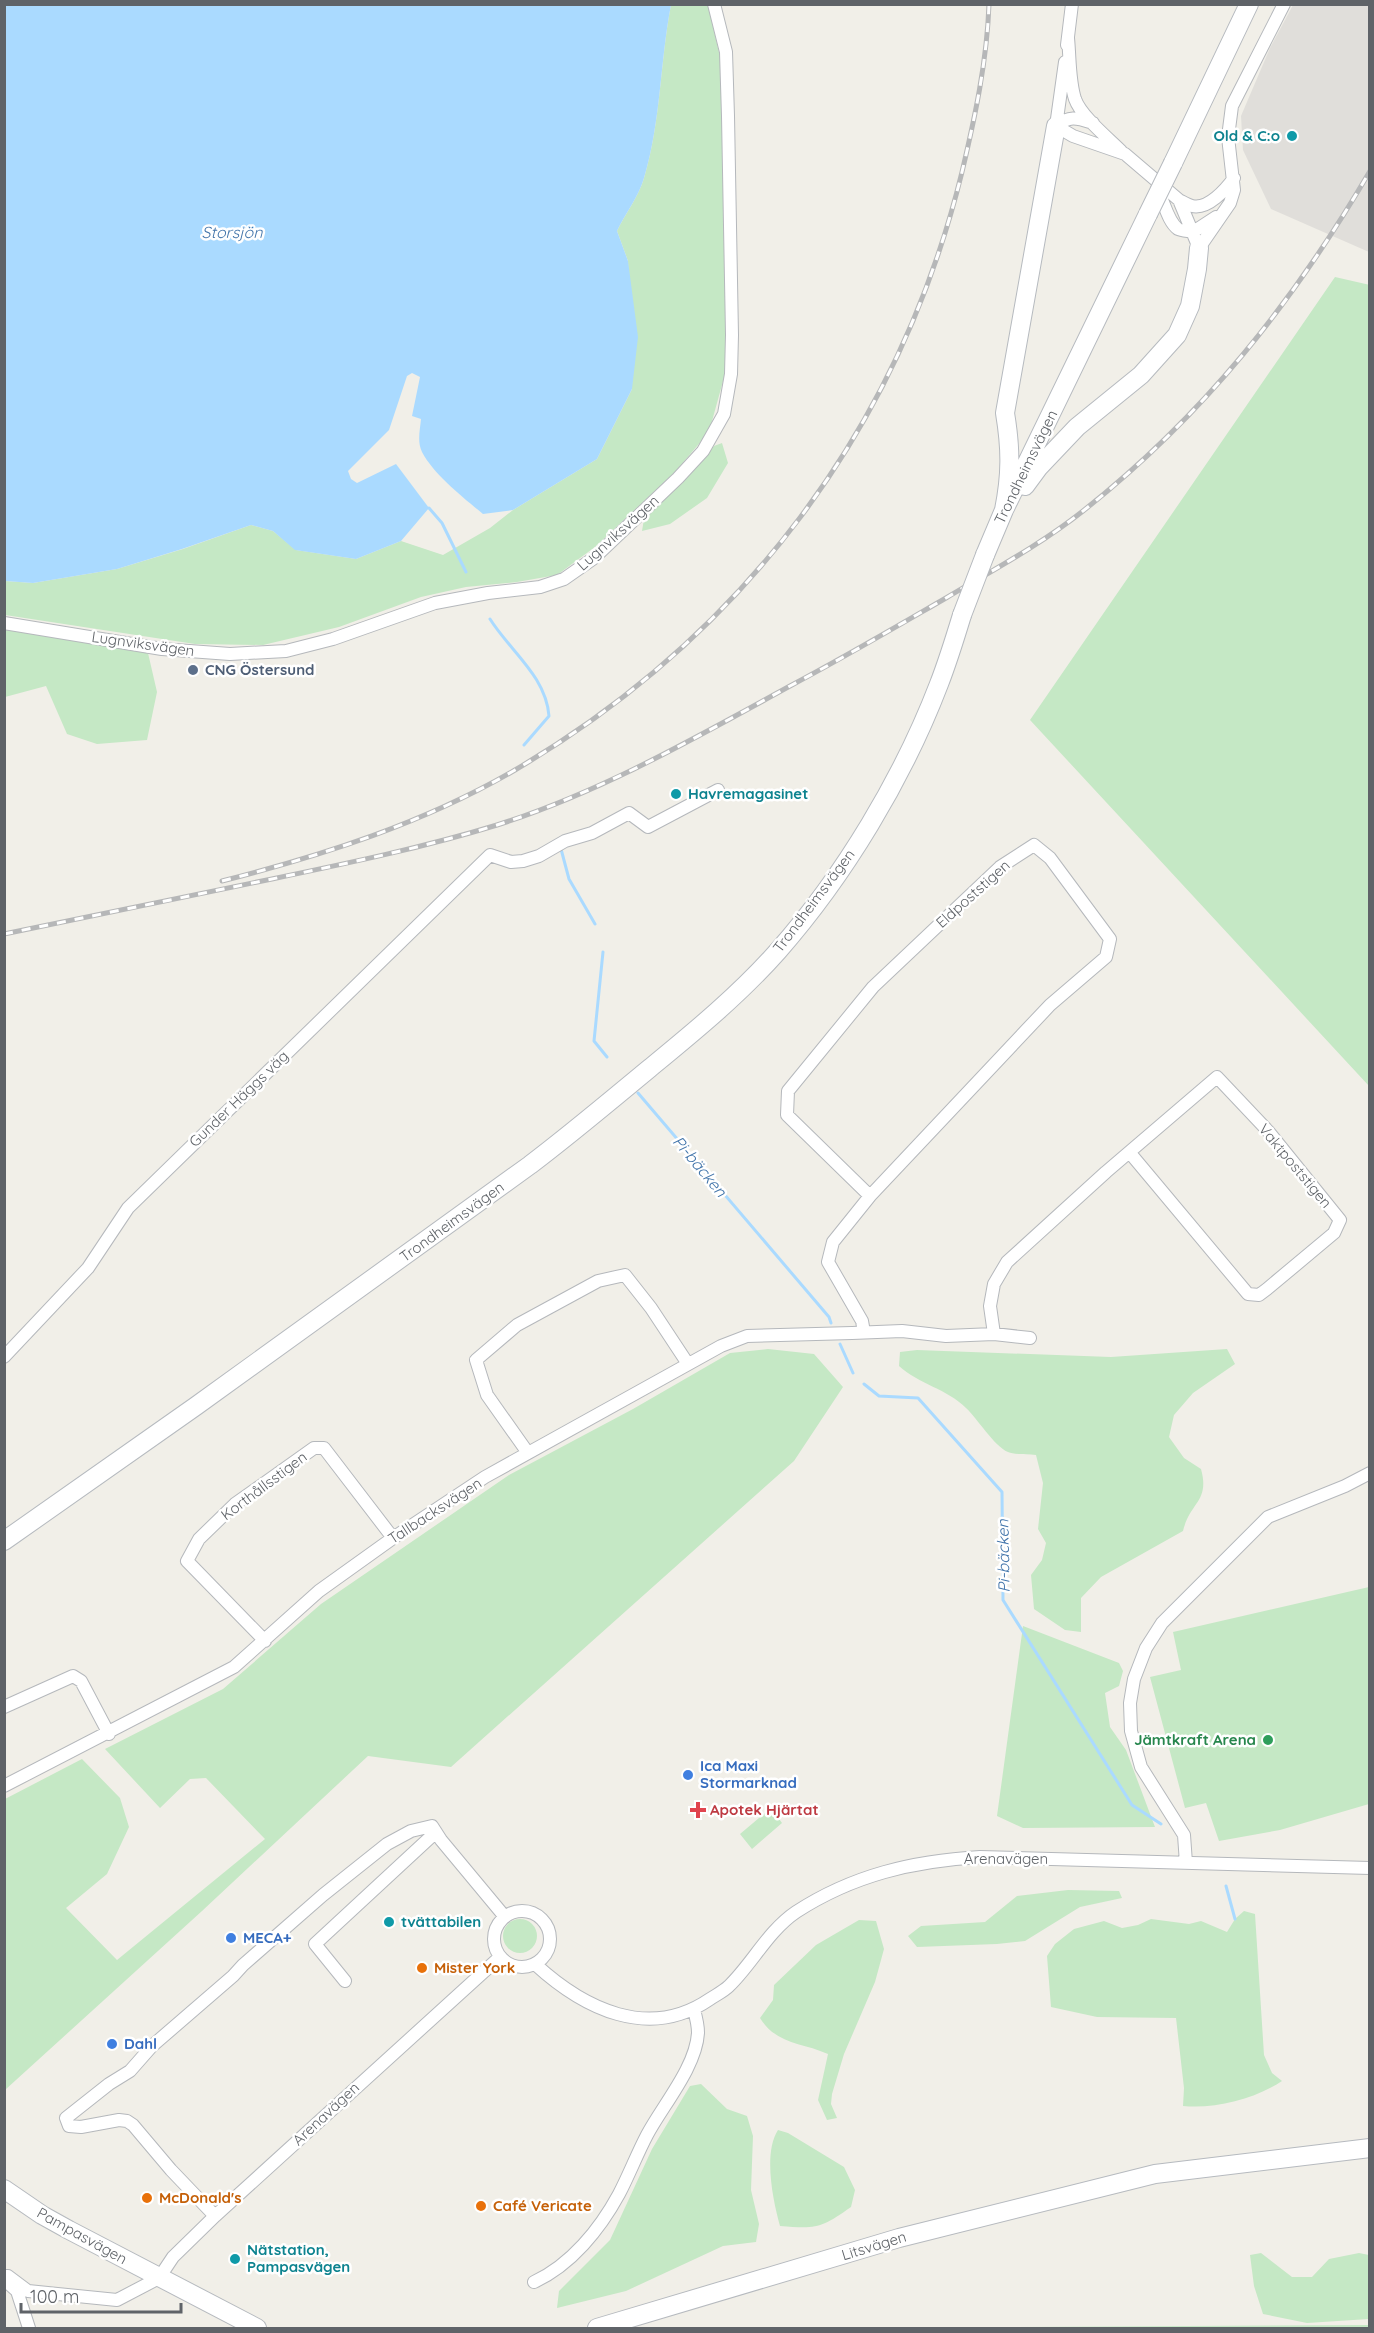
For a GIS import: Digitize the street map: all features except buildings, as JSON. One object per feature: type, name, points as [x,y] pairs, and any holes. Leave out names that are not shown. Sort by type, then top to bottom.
[{"type":"main road","name":"Trondheimsvägen","points":[[4,1541],[206,1399],[530,1165],[694,1032],[734,996],[805,918],[853,850],[880,805],[923,721],[939,684],[985,555],[1002,516],[1249,4]]},
{"type":"main road","points":[[1002,516],[1010,477],[1009,435],[1005,413],[1056,126]]},
{"type":"main road","points":[[1002,516],[1046,459],[1077,428],[1141,375],[1177,335],[1190,306],[1196,240]]},
{"type":"main road","name":"Litsvägen","points":[[597,2328],[899,2238],[1155,2174],[1370,2148]]},
{"type":"main road","name":"Pampasvägen","points":[[4,2189],[42,2215],[257,2328]]},
{"type":"street","name":"Lugnviksvägen","points":[[4,623],[162,649],[230,654],[286,651],[333,639],[435,603],[488,593],[540,587],[564,579],[594,558],[678,478],[696,458],[724,414],[731,374],[732,335],[728,116],[726,52],[714,4]]},
{"type":"street","points":[[1056,126],[1072,4]]},
{"type":"street","points":[[1196,240],[1230,203],[1234,190],[1228,137],[1232,106],[1284,4]]},
{"type":"street","points":[[1068,39],[1071,78],[1076,101],[1093,123],[1144,171],[1179,200],[1194,207],[1218,196],[1234,178]]},
{"type":"street","points":[[1056,126],[1065,119],[1078,118],[1093,123]]},
{"type":"street","points":[[1056,126],[1073,136],[1125,154]]},
{"type":"street","points":[[1144,171],[1164,199],[1171,221],[1178,229],[1196,240]]},
{"type":"street","points":[[1179,200],[1196,240]]},
{"type":"street","name":"Gunder Häggs väg","points":[[4,1357],[78,1281],[128,1208],[490,855],[511,862],[524,861],[539,856],[565,841],[592,833],[629,813],[648,828],[718,790]]},
{"type":"street","name":"Eldpoststigen","points":[[863,1327],[828,1262],[833,1242],[870,1196],[1050,1005],[1106,957],[1110,939],[1050,858],[1034,845],[1000,867],[873,987],[788,1091],[787,1115],[870,1196]]},
{"type":"street","name":"Vaktpoststigen","points":[[994,1334],[990,1306],[994,1284],[1007,1263],[1106,1172],[1217,1077],[1268,1131],[1340,1220],[1334,1233],[1268,1289],[1259,1295],[1248,1294],[1130,1153]]},
{"type":"street","points":[[528,1453],[487,1395],[476,1360],[518,1325],[598,1281],[625,1275],[651,1308],[688,1364]]},
{"type":"street","name":"Tallbacksvägen","points":[[4,1786],[109,1734],[234,1667],[319,1591],[485,1477],[721,1346],[747,1336],[863,1327],[946,1336],[994,1334],[1030,1338]]},
{"type":"street","name":"Korthållsstigen","points":[[265,1641],[187,1561],[199,1539],[235,1504],[314,1448],[324,1448],[393,1538]]},
{"type":"street","points":[[1186,1863],[1184,1835],[1141,1767],[1131,1731],[1134,1679],[1146,1648],[1162,1623],[1268,1518],[1345,1486],[1370,1473]]},
{"type":"street","points":[[4,1707],[73,1676],[81,1681],[109,1734]]},
{"type":"street","points":[[215,2216],[171,2170],[133,2125],[118,2120],[81,2127],[69,2126],[66,2118],[109,2084],[130,2071],[152,2046],[323,1895],[387,1844],[411,1831],[432,1826],[505,1917]]},
{"type":"street","points":[[345,1981],[315,1944],[438,1836]]},
{"type":"street","name":"Arenavägen","points":[[535,1964],[574,1995],[610,2013],[639,2019],[668,2017],[694,2010],[728,1987],[769,1938],[794,1914],[838,1888],[893,1868],[936,1860],[980,1857],[1370,1868]]},
{"type":"street","points":[[522,1911],[532,1912],[542,1919],[548,1929],[550,1939],[543,1958],[535,1964],[516,1966],[500,1957],[495,1947],[494,1933],[498,1924],[505,1917],[522,1911]]},
{"type":"street","name":"Arenavägen","points":[[159,2278],[173,2257],[215,2216],[500,1957]]},
{"type":"street","points":[[534,2282],[547,2276],[568,2260],[584,2243],[619,2193],[647,2134],[687,2069],[698,2035],[694,2010]]},
{"type":"street","points":[[4,2278],[8,2276],[28,2291],[117,2300],[159,2278]]},
{"type":"street","points":[[4,2278],[17,2291],[29,2328]]},
{"type":"shaded area","points":[[1293,5],[1369,5],[1369,252],[1271,209],[1243,150],[1241,116],[1270,48]]},
{"type":"green space","points":[[671,5],[708,5],[721,61],[727,277],[725,374],[709,432],[675,472],[595,547],[557,575],[466,587],[421,597],[339,627],[263,645],[195,644],[5,615],[5,581],[33,583],[117,569],[251,525],[273,531],[296,550],[356,559],[401,541],[443,555],[490,528],[513,510],[597,459],[632,389],[628,261],[617,231],[639,191],[650,157]]},
{"type":"green space","points":[[1335,277],[1370,285],[1369,1086],[1030,720]]},
{"type":"green space","points":[[722,443],[728,463],[707,498],[670,524],[642,531],[644,519],[687,478],[714,446]]},
{"type":"green space","points":[[5,629],[148,653],[157,692],[147,740],[97,744],[67,734],[46,686],[5,697]]},
{"type":"green space","points":[[768,1349],[814,1354],[843,1387],[794,1461],[451,1767],[368,1756],[5,2090],[5,1799],[82,1759],[120,1798],[129,1827],[107,1874],[66,1908],[117,1960],[265,1839],[206,1778],[190,1779],[160,1808],[105,1749],[223,1689],[321,1604],[509,1475],[633,1409],[730,1353]]},
{"type":"green space","points":[[1227,1349],[1235,1364],[1193,1393],[1174,1415],[1169,1437],[1184,1458],[1201,1469],[1203,1489],[1198,1502],[1186,1521],[1183,1531],[1101,1577],[1081,1598],[1081,1632],[1065,1630],[1034,1609],[1031,1575],[1042,1560],[1046,1543],[1038,1529],[1043,1483],[1036,1455],[1014,1454],[1003,1449],[958,1401],[899,1366],[900,1352],[917,1350],[1111,1357]]},
{"type":"green space","name":"Jämtkraft Arena","points":[[1369,1587],[1369,1804],[1280,1830],[1219,1841],[1206,1803],[1185,1808],[1150,1677],[1181,1670],[1173,1632]]},
{"type":"green space","points":[[1023,1626],[1119,1663],[1123,1671],[1119,1686],[1105,1693],[1110,1727],[1126,1750],[1155,1827],[1023,1828],[997,1816]]},
{"type":"green space","points":[[771,1808],[782,1823],[752,1849],[740,1834]]},
{"type":"green space","points":[[1068,1890],[1119,1891],[1122,1898],[1080,1907],[1025,1941],[917,1947],[908,1936],[921,1926],[985,1922],[1017,1896]]},
{"type":"green space","points":[[1244,1911],[1255,1914],[1264,2055],[1272,2073],[1282,2081],[1260,2093],[1222,2104],[1183,2106],[1184,2088],[1176,2018],[1097,2017],[1051,2007],[1047,1956],[1055,1944],[1074,1929],[1104,1921],[1122,1928],[1138,1925],[1151,1919],[1189,1924],[1201,1921],[1227,1932],[1235,1919]]},
{"type":"green space","points":[[520,1919],[532,1924],[537,1936],[532,1948],[520,1953],[508,1948],[503,1936],[508,1924]]},
{"type":"green space","points":[[859,1920],[876,1921],[884,1949],[875,1982],[844,2054],[832,2094],[831,2104],[837,2118],[827,2120],[818,2100],[828,2054],[782,2038],[767,2027],[760,2018],[773,2000],[774,1985],[816,1945]]},
{"type":"green space","points":[[701,2084],[727,2109],[747,2116],[753,2136],[751,2190],[759,2224],[756,2242],[723,2246],[626,2291],[557,2308],[559,2291],[610,2240],[652,2149],[690,2086]]},
{"type":"green space","points":[[778,2130],[788,2133],[844,2167],[855,2190],[851,2207],[819,2226],[780,2226],[772,2191],[770,2164],[773,2140]]},
{"type":"green space","points":[[1261,2253],[1292,2277],[1312,2277],[1329,2259],[1359,2253],[1369,2255],[1369,2319],[1307,2323],[1263,2314],[1254,2286],[1250,2255]]},
{"type":"green space","points":[[1369,2325],[1369,2328],[819,2328]]},
{"type":"water","name":"Storsjön","points":[[4,5],[671,5],[650,157],[639,191],[617,231],[628,261],[638,337],[632,389],[597,459],[513,510],[483,514],[442,478],[422,452],[419,440],[421,419],[412,416],[420,377],[412,373],[407,376],[389,430],[348,471],[351,479],[357,483],[396,464],[429,508],[401,541],[356,559],[295,550],[273,531],[251,525],[117,569],[33,583],[5,581]]},
{"type":"waterway","name":"Pi-bäcken","points":[[429,508],[442,523],[466,572]]},
{"type":"waterway","name":"Pi-bäcken","points":[[490,619],[534,676],[546,702],[549,716],[524,745]]},
{"type":"waterway","name":"Pi-bäcken","points":[[561,849],[569,879],[595,924]]},
{"type":"waterway","name":"Pi-bäcken","points":[[603,952],[594,1041],[607,1057]]},
{"type":"waterway","name":"Pi-bäcken","points":[[638,1093],[829,1317],[831,1323]]},
{"type":"waterway","name":"Pi-bäcken","points":[[840,1344],[853,1373]]},
{"type":"waterway","name":"Pi-bäcken","points":[[864,1384],[879,1396],[918,1398],[1002,1492],[1003,1600],[1132,1805],[1161,1824]]},
{"type":"waterway","name":"Pi-bäcken","points":[[1226,1886],[1235,1919]]},
{"type":"railway","points":[[222,881],[373,836],[445,806],[515,770],[597,716],[672,656],[740,590],[800,517],[853,439],[898,355],[934,266],[962,172],[980,89],[989,4]]},
{"type":"railway","points":[[4,934],[354,862],[497,825],[573,797],[647,763],[849,654],[1033,546],[1083,511],[1127,475],[1168,436],[1243,355],[1310,266],[1370,171]]},
{"type":"place","name":"Old & C:o","points":[[1292,136]]},
{"type":"place","name":"CNG Östersund","points":[[193,670]]},
{"type":"place","name":"Havremagasinet","points":[[676,794]]},
{"type":"place","name":"Jämtkraft Arena","points":[[1268,1740]]},
{"type":"place","name":"Ica Maxi Stormarknad","points":[[688,1775]]},
{"type":"place","name":"Apotek Hjärtat","points":[[698,1810]]},
{"type":"place","name":"tvättabilen","points":[[389,1922]]},
{"type":"place","name":"MECA+","points":[[231,1938]]},
{"type":"place","name":"Mister York","points":[[422,1968]]},
{"type":"place","name":"Dahl","points":[[112,2044]]},
{"type":"place","name":"McDonald's","points":[[147,2198]]},
{"type":"place","name":"Café Vericate","points":[[481,2206]]},
{"type":"place","name":"Nätstation, Pampasvägen","points":[[235,2259]]}]
